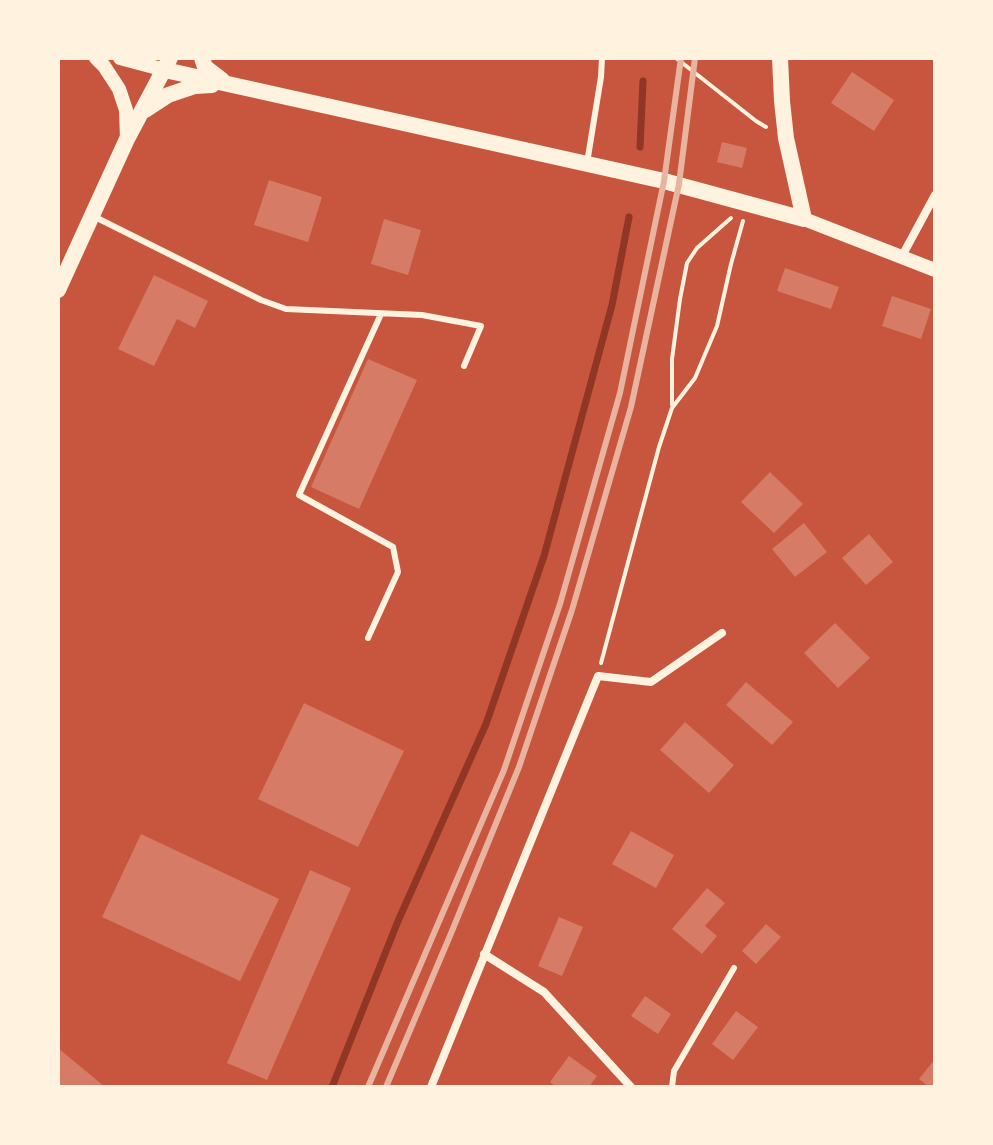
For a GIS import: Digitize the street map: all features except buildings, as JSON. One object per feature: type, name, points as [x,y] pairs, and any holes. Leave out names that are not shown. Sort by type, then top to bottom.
[{"type":"main road","points":[[202,58],[205,67],[226,83]]},
{"type":"main road","points":[[58,290],[127,139],[168,64],[226,83],[679,184],[804,219],[786,138],[780,58]]},
{"type":"main road","points":[[142,112],[168,95],[195,86],[226,83]]},
{"type":"street","points":[[96,58],[119,89],[126,110],[127,139]]},
{"type":"street","points":[[120,58],[168,64]]},
{"type":"street","points":[[901,258],[935,195]]},
{"type":"street","points":[[804,219],[935,270]]},
{"type":"street","points":[[431,1087],[598,676],[651,682],[722,633]]},
{"type":"street","points":[[484,954],[544,992],[631,1087]]},
{"type":"lane","points":[[587,163],[602,58]]},
{"type":"lane","points":[[93,216],[261,300],[286,309],[422,315],[481,326],[464,366]]},
{"type":"lane","points":[[368,638],[398,572],[393,547],[299,495],[381,314]]},
{"type":"lane","points":[[672,1087],[674,1071],[734,968]]},
{"type":"path","points":[[676,58],[756,121],[786,138]]},
{"type":"path","points":[[672,408],[695,378],[717,326],[749,204]]},
{"type":"path","points":[[598,676],[672,408],[672,359],[687,263],[697,248],[749,204]]},
{"type":"waterway","points":[[640,147],[643,81]]},
{"type":"waterway","points":[[332,1087],[398,921],[486,724],[544,556],[612,305],[629,217]]},
{"type":"railway","points":[[368,1087],[504,770],[560,604],[620,393],[664,181],[681,58]]},
{"type":"railway","points":[[386,1087],[519,767],[572,610],[631,407],[679,184],[695,58]]}]
